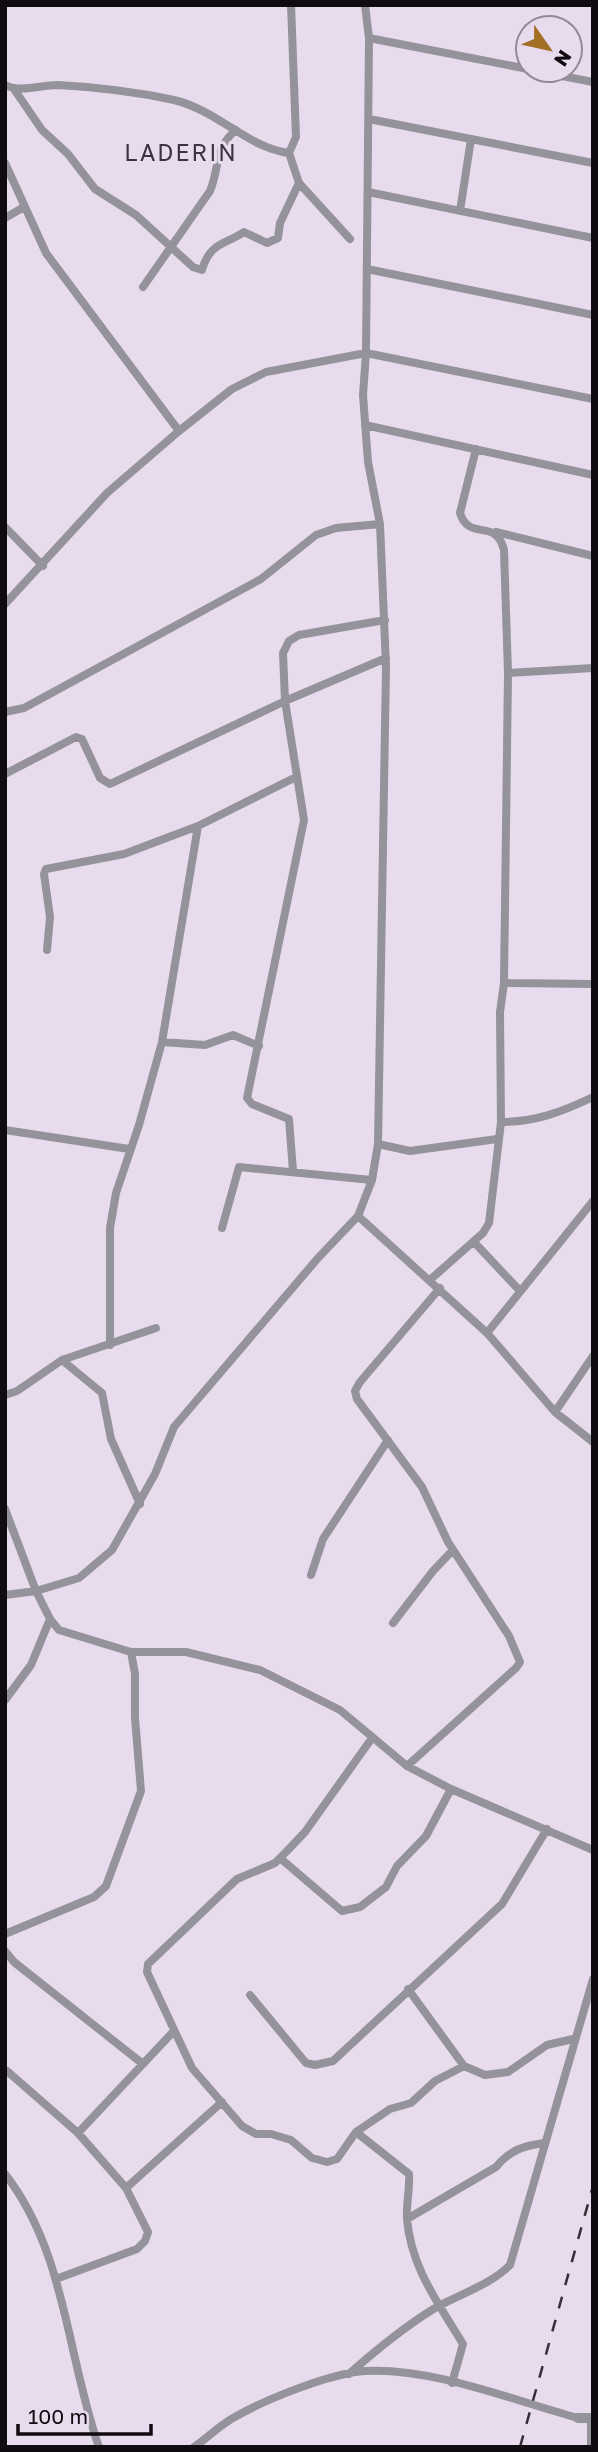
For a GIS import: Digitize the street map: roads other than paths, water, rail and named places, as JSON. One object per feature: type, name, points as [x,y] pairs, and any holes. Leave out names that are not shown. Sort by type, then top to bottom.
[{"type":"street","points":[[291,5],[296,137],[289,153],[299,183],[350,239]]},
{"type":"street","points":[[5,1595],[36,1591],[88,1573],[112,1550],[140,1504],[174,1427],[318,1258],[358,1216],[372,1180],[378,1144],[386,658],[380,524],[369,462],[363,395],[369,119],[369,38],[365,5]]},
{"type":"street","points":[[369,38],[514,67]]},
{"type":"street","points":[[5,85],[14,89],[56,85],[174,100],[205,110],[270,150],[289,153]]},
{"type":"street","points":[[14,89],[42,130],[68,154],[95,189],[136,215],[172,244],[193,267],[202,270],[205,260],[225,239],[244,232],[267,243],[278,238],[280,223],[299,183]]},
{"type":"street","points":[[369,119],[593,163]]},
{"type":"street","points":[[143,287],[210,191],[215,178],[217,155],[224,140],[236,130]]},
{"type":"street","points":[[460,211],[471,139]]},
{"type":"street","points":[[5,163],[46,253],[179,431]]},
{"type":"street","points":[[368,192],[593,239]]},
{"type":"street","points":[[5,218],[24,207]]},
{"type":"street","points":[[367,269],[593,315]]},
{"type":"street","points":[[5,604],[43,566],[107,493],[232,389],[266,372],[366,353],[593,399]]},
{"type":"street","points":[[365,425],[593,475]]},
{"type":"street","points":[[476,449],[460,513],[463,523],[471,529],[493,531],[593,556]]},
{"type":"street","points":[[5,712],[24,708],[261,579],[316,535],[336,528],[380,524]]},
{"type":"street","points":[[5,527],[43,566]]},
{"type":"street","points":[[431,1279],[474,1242],[489,1223],[501,1122],[500,1012],[503,983],[508,673],[504,550],[502,539],[493,531]]},
{"type":"street","points":[[293,1171],[289,1119],[252,1104],[247,1098],[304,820],[285,701],[283,653],[289,641],[299,635],[385,620]]},
{"type":"street","points":[[5,774],[76,737],[82,738],[100,778],[110,784],[285,701],[386,658]]},
{"type":"street","points":[[508,673],[593,668]]},
{"type":"street","points":[[47,950],[50,917],[44,874],[46,869],[124,854],[198,826],[296,777]]},
{"type":"street","points":[[110,1345],[110,1228],[116,1193],[162,1042],[198,826]]},
{"type":"street","points":[[503,983],[593,984]]},
{"type":"street","points":[[162,1042],[205,1045],[233,1035],[259,1046]]},
{"type":"street","points":[[501,1122],[528,1122],[564,1111],[593,1097]]},
{"type":"street","points":[[5,1130],[130,1149]]},
{"type":"street","points":[[378,1144],[423,1150],[497,1139]]},
{"type":"street","points":[[222,1228],[239,1167],[372,1180]]},
{"type":"street","points":[[488,1334],[593,1201]]},
{"type":"street","points":[[358,1216],[440,1287],[488,1334],[555,1412],[593,1442]]},
{"type":"street","points":[[474,1242],[520,1291]]},
{"type":"street","points":[[407,1766],[520,1662],[509,1636],[453,1550],[422,1487],[356,1399],[355,1391],[440,1287]]},
{"type":"street","points":[[5,1395],[17,1391],[62,1360],[156,1328]]},
{"type":"street","points":[[555,1412],[593,1356]]},
{"type":"street","points":[[62,1360],[102,1393],[111,1439],[140,1504]]},
{"type":"street","points":[[311,1575],[323,1539],[388,1440]]},
{"type":"street","points":[[5,1509],[36,1591],[50,1619],[59,1630],[131,1652],[186,1652],[260,1670],[340,1710],[407,1766],[451,1789],[593,1850]]},
{"type":"street","points":[[393,1623],[433,1571],[453,1550]]},
{"type":"street","points":[[5,1700],[31,1665],[50,1619]]},
{"type":"street","points":[[5,1934],[94,1897],[106,1886],[141,1791],[135,1718],[135,1674],[131,1652]]},
{"type":"street","points":[[372,1738],[305,1832],[280,1858],[237,1879],[148,1964],[149,1981],[192,2068],[242,2126],[256,2134],[271,2134],[290,2140],[312,2158],[327,2162],[337,2159],[356,2132],[390,2109],[411,2103],[435,2081],[464,2066]]},
{"type":"street","points":[[280,1858],[342,1911],[360,1907],[386,1887],[397,1866],[426,1836],[451,1789]]},
{"type":"street","points":[[250,1995],[306,2063],[315,2065],[333,2061],[502,1904],[547,1829]]},
{"type":"street","points":[[5,1951],[14,1962],[142,2064]]},
{"type":"street","points":[[349,2374],[396,2334],[437,2307],[501,2274],[510,2265],[573,2039],[593,1979]]},
{"type":"street","points":[[408,1989],[464,2066],[495,2076],[508,2072],[547,2045],[573,2039]]},
{"type":"street","points":[[78,2133],[173,2032]]},
{"type":"street","points":[[8,2071],[78,2133],[126,2188],[148,2232],[145,2241],[137,2249],[56,2279]]},
{"type":"street","points":[[126,2188],[222,2102]]},
{"type":"street","points":[[356,2132],[409,2174],[408,2219],[416,2260],[437,2307],[463,2344],[452,2383]]},
{"type":"street","points":[[408,2219],[496,2167],[507,2154],[522,2146],[544,2143]]},
{"type":"street","points":[[5,2174],[28,2208],[56,2279],[99,2447]]},
{"type":"street","points":[[194,2447],[233,2418],[318,2381],[349,2374],[389,2371],[452,2383],[578,2418],[592,2418],[591,2447]]},
{"type":"railway","points":[[520,2447],[593,2186]]},
{"type":"district","name":"LADERIN","points":[[181,153]]}]
